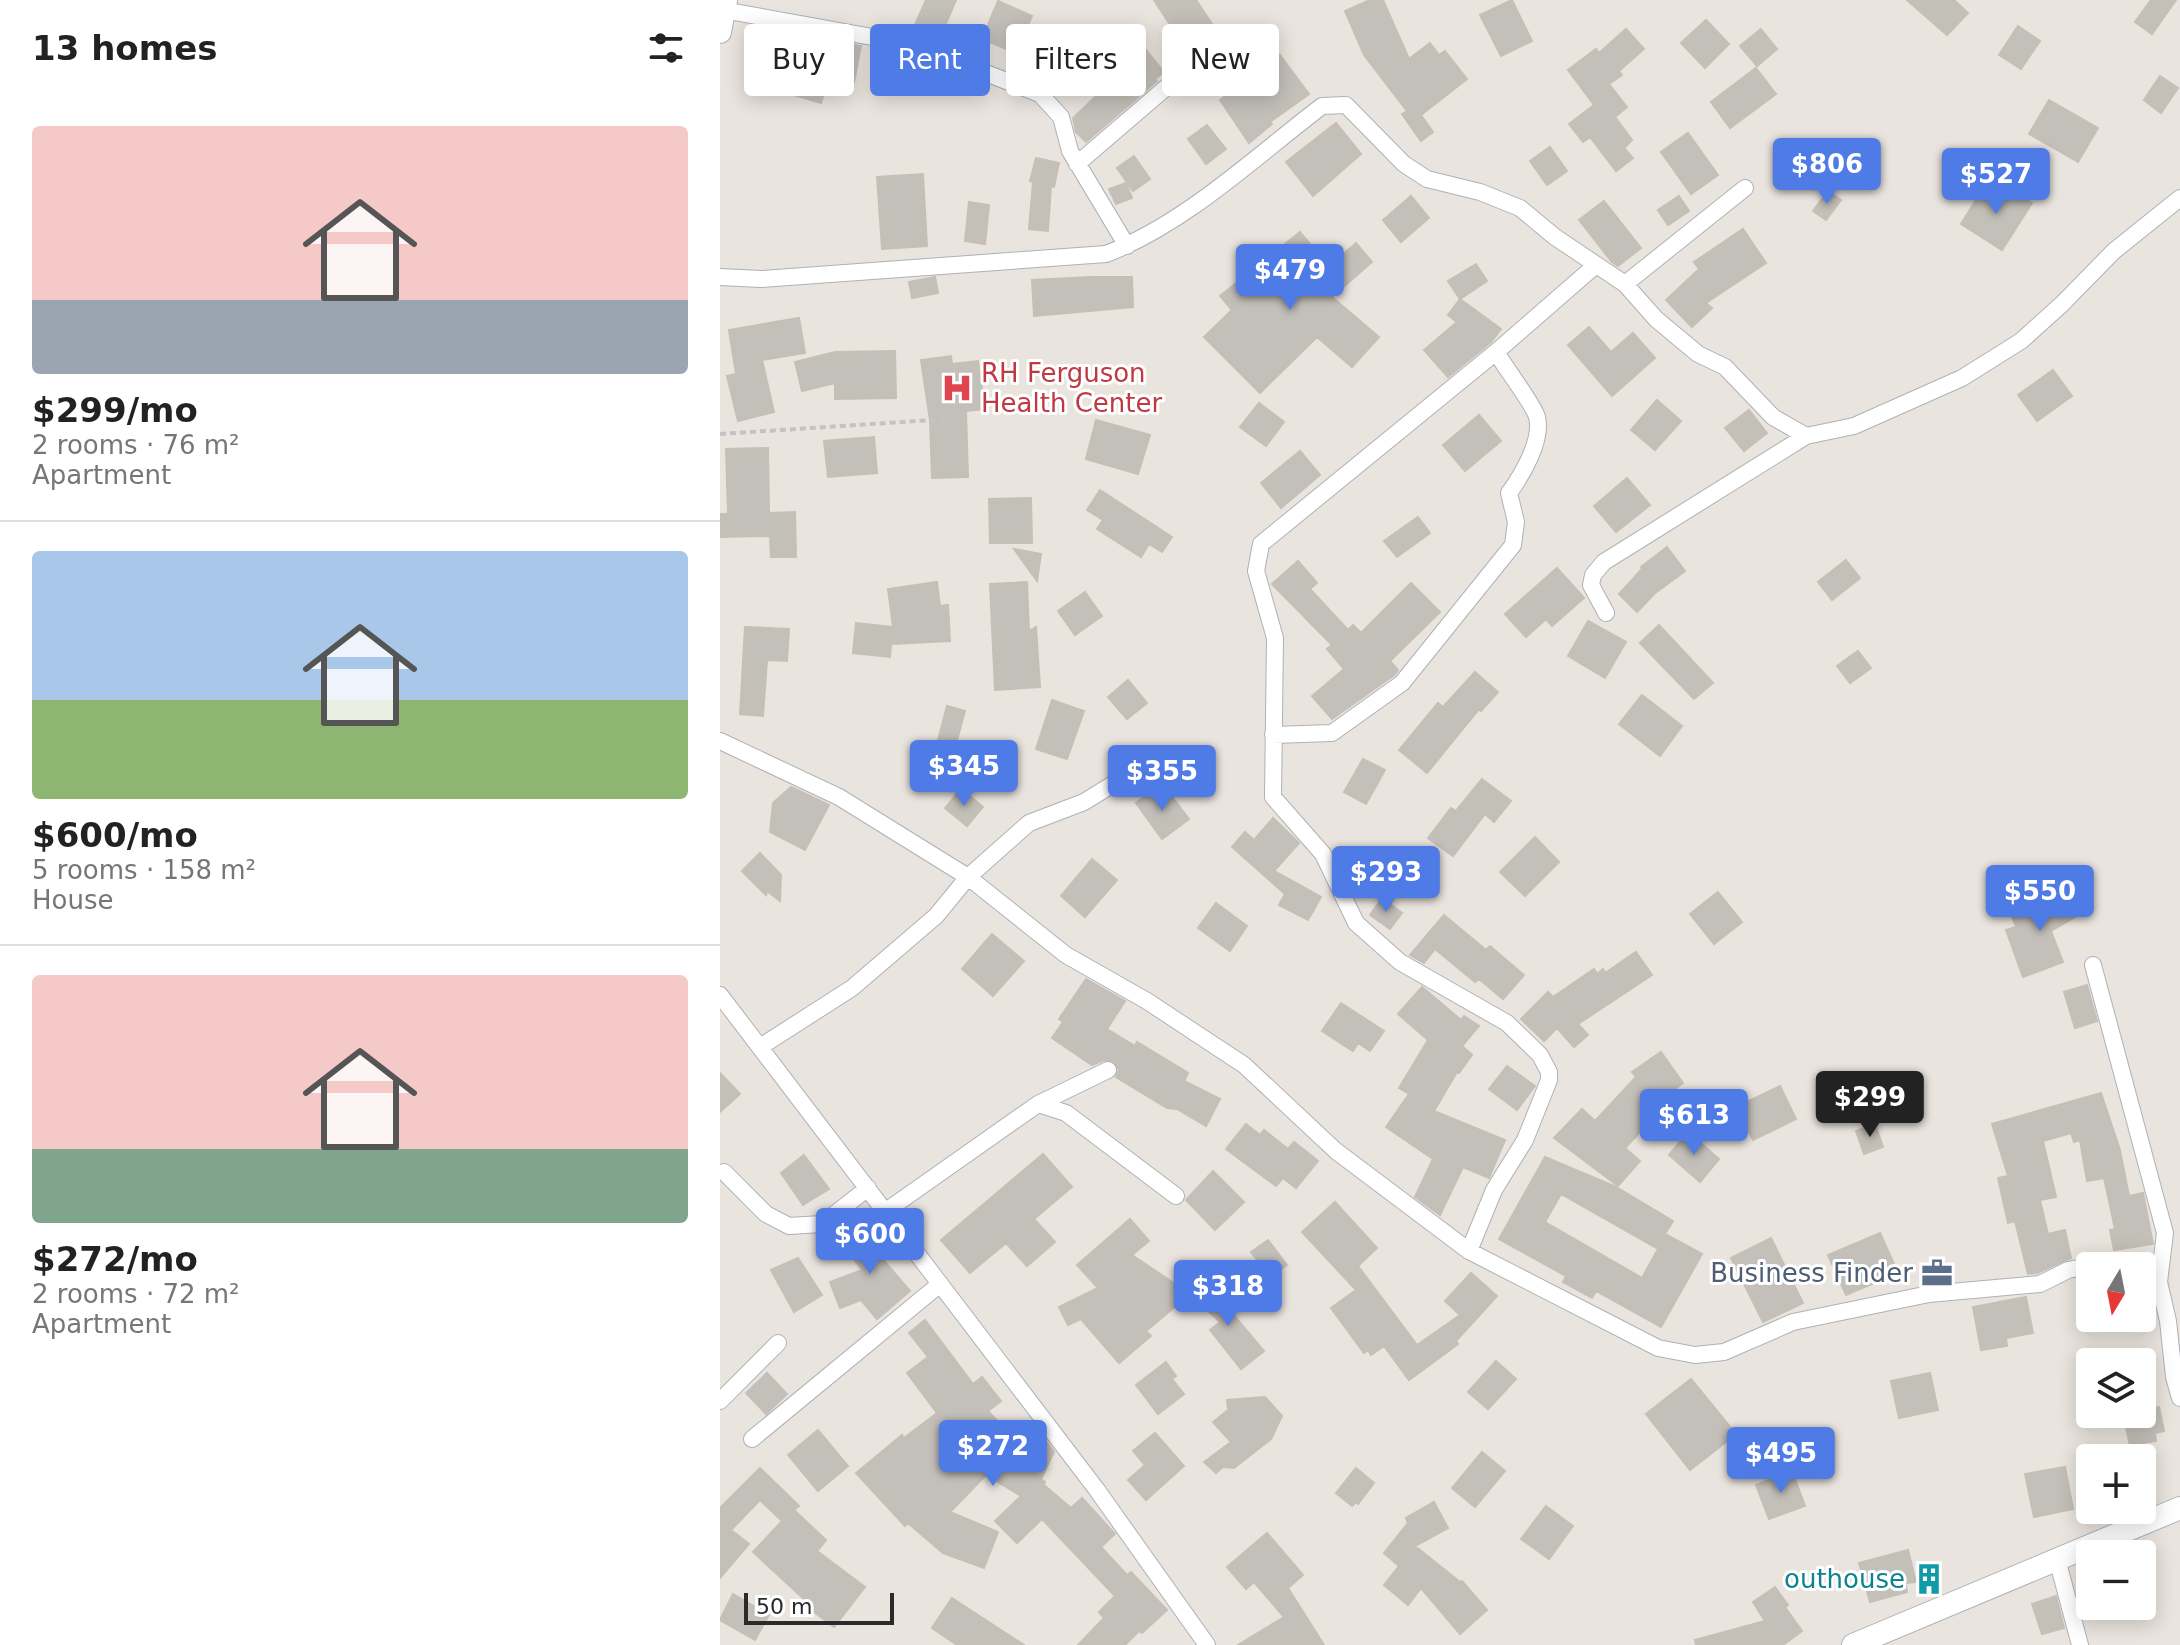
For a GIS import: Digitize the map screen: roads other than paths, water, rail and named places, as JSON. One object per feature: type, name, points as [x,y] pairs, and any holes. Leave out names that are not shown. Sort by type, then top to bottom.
[{"type":"street","points":[[723,14],[911,44],[1040,94],[1061,117],[1070,151],[1127,246]]},
{"type":"street","points":[[1077,164],[1162,91]]},
{"type":"street","points":[[720,277],[761,279],[1106,254],[1127,246],[1187,210],[1322,106],[1346,105],[1404,164],[1427,179],[1480,192],[1520,208],[1555,237],[1625,284],[1656,319],[1698,354],[1725,367],[1773,417],[1806,436]]},
{"type":"street","points":[[1625,284],[1745,188]]},
{"type":"street","points":[[1606,613],[1591,585],[1593,575],[1604,562],[1806,436],[1854,426],[1962,378],[2021,341],[2114,251],[2180,198]]},
{"type":"street","points":[[1469,1251],[1494,1190],[1525,1140],[1549,1080],[1549,1072],[1540,1055],[1507,1023],[1400,962],[1356,923],[1323,854],[1273,797],[1275,638],[1256,571],[1261,544],[1496,352],[1596,265]]},
{"type":"street","points":[[1273,735],[1332,733],[1402,683],[1513,545],[1516,522],[1509,493],[1521,477],[1535,444],[1537,417],[1496,352]]},
{"type":"street","points":[[720,741],[839,797],[968,877],[1066,955],[1147,1001],[1244,1065],[1336,1151],[1469,1251],[1658,1348],[1695,1355],[1724,1352],[1793,1322],[1929,1294],[2040,1284],[2068,1270],[2115,1261],[2144,1266],[2159,1282]]},
{"type":"street","points":[[760,1047],[852,988],[936,916],[968,877],[1029,823],[1084,802],[1144,765]]},
{"type":"street","points":[[2093,965],[2165,1233],[2159,1282],[2180,1398]]},
{"type":"street","points":[[720,995],[1097,1490],[1207,1645]]},
{"type":"street","points":[[886,1211],[1038,1104],[1108,1070]]},
{"type":"street","points":[[1038,1104],[1066,1113],[1176,1196]]},
{"type":"street","points":[[724,1172],[766,1214],[789,1226],[822,1224],[868,1188]]},
{"type":"street","points":[[752,1439],[940,1284]]},
{"type":"street","points":[[720,1401],[778,1343]]},
{"type":"street","points":[[1853,1645],[2180,1508]]},
{"type":"street","points":[[2057,1559],[2080,1645]]},
{"type":"place","name":"RH Ferguson Health Center","points":[[957,388]]},
{"type":"place","name":"Business Finder","points":[[1937,1273]]},
{"type":"place","name":"outhouse","points":[[1929,1579]]}]
